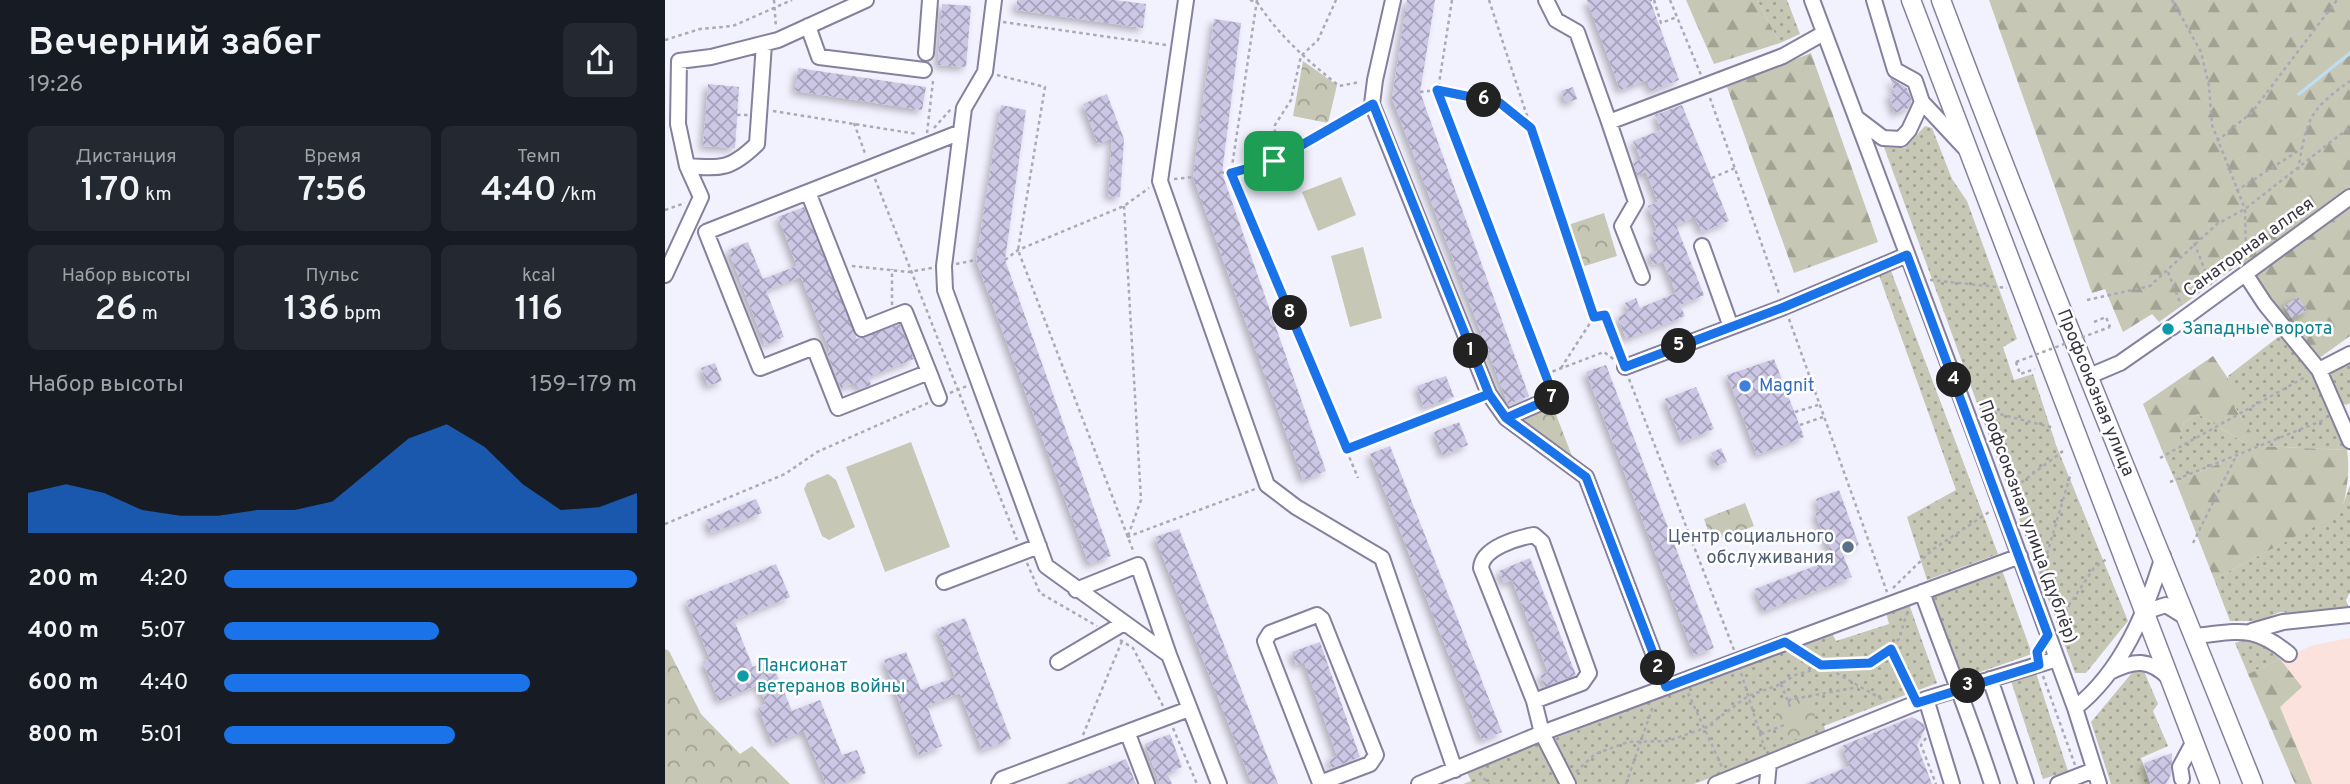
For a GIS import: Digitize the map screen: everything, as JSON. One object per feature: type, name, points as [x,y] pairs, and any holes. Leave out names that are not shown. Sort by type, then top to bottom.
[{"type":"main road","name":"Профсоюзная улица","points":[[1911,0],[2210,784]]},
{"type":"main road","name":"Профсоюзная улица","points":[[1941,0],[2087,377],[2163,556],[2253,784]]},
{"type":"street","points":[[665,68],[679,61],[771,42],[866,0]]},
{"type":"street","points":[[926,53],[930,0]]},
{"type":"street","points":[[994,0],[985,72],[964,108],[944,266],[945,290],[981,380],[1046,566],[1169,655]]},
{"type":"street","points":[[1186,0],[1160,181],[1267,485],[1296,507],[1382,558],[1455,770]]},
{"type":"street","points":[[1393,0],[1375,80],[1373,104],[1489,394],[1506,418],[1586,477],[1662,688]]},
{"type":"street","points":[[1546,0],[1556,20],[1577,32],[1609,122],[1636,202],[1622,226],[1642,277]]},
{"type":"street","points":[[1874,0],[1888,38],[1889,56],[1895,70],[1915,81],[1922,102],[1970,155]]},
{"type":"street","name":"Профсоюзная улица (дублёр)","points":[[1815,1],[1824,33],[1963,404],[2004,499],[2019,556],[2075,708],[2097,777]]},
{"type":"street","points":[[808,26],[819,57],[924,70]]},
{"type":"street","points":[[1609,122],[1783,56],[1824,33]]},
{"type":"street","points":[[687,166],[719,169],[738,162],[757,144],[771,42]]},
{"type":"street","points":[[665,275],[701,197],[687,166],[678,124],[679,61]]},
{"type":"street","points":[[1857,118],[1884,138],[1901,139],[1909,130],[1922,102]]},
{"type":"street","points":[[929,372],[838,408],[814,347],[760,368],[706,232],[961,132]]},
{"type":"street","points":[[808,192],[862,329],[905,312],[939,398]]},
{"type":"street","name":"Санаторная аллея","points":[[2087,377],[2120,363],[2186,318],[2350,197]]},
{"type":"street","points":[[1702,246],[1731,327]]},
{"type":"street","points":[[1625,367],[1784,307],[1907,255]]},
{"type":"street","points":[[2246,275],[2319,370],[2350,441]]},
{"type":"street","points":[[2319,370],[2350,354]]},
{"type":"street","points":[[1506,418],[1554,397]]},
{"type":"street","points":[[1534,701],[1582,683],[1589,673],[1542,542],[1534,535],[1485,555],[1481,568],[1534,701],[1542,733],[1567,783]]},
{"type":"street","points":[[944,582],[1039,546]]},
{"type":"street","points":[[1419,784],[1542,733],[1738,661],[1889,597],[1916,594],[2019,556]]},
{"type":"street","points":[[2075,708],[2125,649],[2144,612],[2163,556]]},
{"type":"street","points":[[1076,590],[1138,565],[1169,655],[1219,784]]},
{"type":"street","points":[[1916,594],[1966,704],[1993,784]]},
{"type":"street","points":[[2144,612],[2166,605],[2188,619]]},
{"type":"street","points":[[1317,615],[1322,619],[1376,755],[1370,764],[1320,784],[1265,641],[1270,633],[1317,615]]},
{"type":"street","points":[[2194,636],[2251,631],[2283,622],[2350,615]]},
{"type":"street","points":[[1058,662],[1124,623]]},
{"type":"street","points":[[2251,631],[2269,637],[2289,654]]},
{"type":"street","points":[[1721,782],[1921,701],[2057,659]]},
{"type":"street","points":[[2108,672],[2131,662],[2146,662],[2169,678]]},
{"type":"street","points":[[1990,679],[2026,784]]},
{"type":"street","points":[[1921,701],[1952,784]]},
{"type":"street","points":[[987,784],[1128,734],[1189,709]]},
{"type":"street","points":[[1128,734],[1147,784]]},
{"type":"street","points":[[2182,779],[2180,767],[2194,741]]},
{"type":"street","points":[[1767,784],[1769,764]]},
{"type":"street","points":[[2058,784],[2079,776],[2097,777]]},
{"type":"path","points":[[771,42],[774,0]]},
{"type":"path","points":[[665,40],[700,29],[733,26],[792,0]]},
{"type":"path","points":[[1250,0],[1257,1],[1273,26],[1301,56],[1339,86],[1375,80]]},
{"type":"path","points":[[1274,161],[1275,125],[1291,100],[1301,56],[1318,40],[1336,0]]},
{"type":"path","points":[[1452,0],[1437,90],[1554,397]]},
{"type":"path","points":[[1489,0],[1594,317]]},
{"type":"path","points":[[1652,0],[1661,23],[1677,17]]},
{"type":"path","points":[[1670,0],[1706,85],[1889,597],[1932,550],[2004,499],[2063,451]]},
{"type":"path","points":[[2172,0],[2200,52],[2209,86],[2211,125],[2245,209],[2246,275]]},
{"type":"path","points":[[2217,141],[2252,113],[2337,0]]},
{"type":"path","points":[[1257,1],[1231,173],[1359,478]]},
{"type":"path","points":[[992,21],[1179,47]]},
{"type":"path","points":[[924,70],[935,83],[927,136]]},
{"type":"path","points":[[985,72],[1045,87],[1018,250],[1138,565]]},
{"type":"path","points":[[2298,170],[2306,123],[2324,99],[2350,81]]},
{"type":"path","points":[[1420,92],[1437,90],[1500,103],[1531,128]]},
{"type":"path","points":[[773,101],[773,113],[943,138]]},
{"type":"path","points":[[1222,173],[1274,161],[1373,104]]},
{"type":"path","points":[[927,136],[952,108]]},
{"type":"path","points":[[2087,300],[2150,286],[2217,223],[2245,209],[2350,127]]},
{"type":"path","points":[[2236,191],[2301,149]]},
{"type":"path","points":[[1712,178],[1735,168]]},
{"type":"path","points":[[1005,260],[1018,250],[1124,206],[1140,500],[1127,537]]},
{"type":"path","points":[[2194,243],[2215,297]]},
{"type":"path","points":[[837,265],[908,272],[977,260]]},
{"type":"path","points":[[892,269],[892,317]]},
{"type":"path","points":[[2168,271],[2186,318]]},
{"type":"path","points":[[1928,280],[2007,288]]},
{"type":"path","points":[[1561,368],[1594,317],[1605,315],[1738,661],[1769,764]]},
{"type":"path","points":[[2035,369],[2020,374],[2016,362],[2110,327],[2106,317],[2094,322]]},
{"type":"path","points":[[1545,374],[1604,352],[1625,367]]},
{"type":"path","points":[[2160,458],[2319,370]]},
{"type":"path","points":[[665,524],[785,474],[817,452],[981,380]]},
{"type":"path","points":[[1347,449],[1489,394]]},
{"type":"path","points":[[1795,412],[1819,404]]},
{"type":"path","points":[[1963,404],[2054,429]]},
{"type":"path","points":[[2170,482],[2339,414]]},
{"type":"path","points":[[1800,425],[1824,416]]},
{"type":"path","points":[[2193,543],[2237,454]]},
{"type":"path","points":[[2039,581],[2071,473]]},
{"type":"path","points":[[1127,537],[1267,485]]},
{"type":"path","points":[[2048,635],[2094,568],[2108,558]]},
{"type":"path","points":[[1567,783],[1595,754],[1643,740],[1668,741],[1705,728],[1748,696],[1781,684],[1794,675],[1821,665],[1870,663],[1891,649],[1899,639],[1916,594]]},
{"type":"path","points":[[1076,752],[1122,641]]},
{"type":"path","points":[[1785,642],[1901,710]]},
{"type":"path","points":[[1891,649],[1921,701]]},
{"type":"path","points":[[2039,665],[2079,776]]},
{"type":"path","points":[[1682,681],[1705,728],[1721,782]]},
{"type":"path","points":[[1781,684],[1791,709]]},
{"type":"path","points":[[1788,700],[1858,687]]},
{"type":"path","points":[[1626,784],[1662,688]]},
{"type":"path","points":[[1168,717],[1197,784]]},
{"type":"path","points":[[1761,734],[1784,725]]},
{"type":"shaded area","points":[[2350,638],[2350,784],[2307,784],[2259,668],[2314,645]]},
{"type":"green space","points":[[1686,0],[1757,0],[1780,43],[1714,64]]},
{"type":"green space","points":[[1757,0],[1787,0],[1800,34],[1780,43]]},
{"type":"green space","points":[[1989,0],[2350,0],[2350,336],[2318,359],[2272,306],[2241,263],[2159,322],[2152,314],[2123,332],[2105,289],[2092,293]]},
{"type":"green space","points":[[1811,53],[1878,242],[1794,273],[1727,87]]},
{"type":"green space","points":[[1303,61],[1337,85],[1328,123],[1293,116]]},
{"type":"green space","points":[[1925,126],[1932,128],[1952,179],[1967,201],[2017,339],[2003,347],[2014,380],[2033,374],[2056,445],[2128,621],[2086,673],[2075,673],[1884,147],[1905,148]]},
{"type":"green space","points":[[1341,177],[1356,215],[1318,231],[1302,192]]},
{"type":"green space","points":[[1604,213],[1617,256],[1575,269],[1562,227]]},
{"type":"green space","points":[[1363,247],[1382,318],[1350,327],[1331,256]]},
{"type":"green space","points":[[1891,271],[1998,554],[1927,580],[1907,517],[1956,490],[1879,275]]},
{"type":"green space","points":[[2282,334],[2313,373],[2347,450],[2260,446],[2176,482],[2167,462],[2176,452],[2183,423],[2198,414],[2245,443],[2253,437],[2235,407],[2228,376]]},
{"type":"green space","points":[[2213,356],[2239,395],[2235,408],[2254,437],[2245,443],[2198,414],[2183,423],[2176,453],[2167,462],[2143,404]]},
{"type":"green space","points":[[2350,359],[2350,403],[2346,405],[2337,401],[2326,379],[2329,370]]},
{"type":"green space","points":[[1552,404],[1575,464],[1517,419]]},
{"type":"green space","points":[[911,442],[950,547],[885,572],[846,467]]},
{"type":"green space","points":[[2260,446],[2347,450],[2347,482],[2341,513],[2214,579],[2176,482]]},
{"type":"green space","points":[[828,474],[836,480],[855,527],[829,540],[822,536],[804,489],[807,483]]},
{"type":"green space","points":[[2350,485],[2350,592],[2346,600],[2350,611],[2312,616],[2280,612],[2259,621],[2230,621],[2214,579],[2340,513]]},
{"type":"green space","points":[[1745,503],[1754,526],[1712,542],[1704,519]]},
{"type":"green space","points":[[2002,570],[2032,654],[1960,679],[1931,596]]},
{"type":"green space","points":[[1909,604],[1937,683],[1824,726],[1826,734],[1694,784],[1575,784],[1553,739],[1831,631],[1836,641],[1889,624],[1886,612]]},
{"type":"green space","points":[[2246,639],[2262,642],[2280,659],[2248,674],[2235,643]]},
{"type":"green space","points":[[665,649],[669,651],[701,714],[740,754],[752,746],[790,784],[665,784]]},
{"type":"green space","points":[[2280,659],[2302,687],[2280,707],[2312,784],[2295,784],[2248,674]]},
{"type":"green space","points":[[2136,668],[2143,669],[2158,704],[2153,711],[2168,746],[2141,758],[2150,784],[2111,784],[2091,722]]},
{"type":"green space","points":[[2036,673],[2068,771],[2043,779],[2011,681]]},
{"type":"green space","points":[[1795,699],[1809,705],[1815,719],[1809,733],[1795,739],[1781,733],[1775,719],[1781,705]]},
{"type":"green space","points":[[1539,740],[1561,784],[1463,784],[1471,781],[1466,770]]},
{"type":"building","points":[[1017,0],[1115,0],[1146,4],[1143,28],[1016,10]]},
{"type":"building","points":[[1407,0],[1435,0],[1420,92],[1529,396],[1508,404],[1392,98]]},
{"type":"building","points":[[1587,0],[1650,0],[1679,80],[1651,91],[1647,80],[1620,90]]},
{"type":"building","points":[[942,4],[971,6],[966,67],[938,65]]},
{"type":"building","points":[[1214,19],[1241,23],[1222,173],[1326,471],[1303,480],[1193,177]]},
{"type":"building","points":[[798,68],[926,87],[922,110],[795,91]]},
{"type":"building","points":[[1890,78],[1907,88],[1912,101],[1909,108],[1895,113],[1889,95],[1895,93]]},
{"type":"building","points":[[708,84],[739,87],[735,148],[703,146]]},
{"type":"building","points":[[1573,87],[1577,99],[1566,103],[1561,91]]},
{"type":"building","points":[[1107,94],[1124,139],[1120,197],[1108,196],[1112,138],[1098,144],[1083,104]]},
{"type":"building","points":[[1001,105],[1026,110],[1005,260],[1111,556],[1089,564],[976,260]]},
{"type":"building","points":[[1682,105],[1729,221],[1702,232],[1695,217],[1676,225],[1704,295],[1680,305],[1685,316],[1626,339],[1618,317],[1629,312],[1625,303],[1636,298],[1640,308],[1676,293],[1663,261],[1653,265],[1649,254],[1659,250],[1652,233],[1657,231],[1648,206],[1658,202],[1646,172],[1637,175],[1633,163],[1641,159],[1633,141],[1661,130],[1655,115]]},
{"type":"building","points":[[804,207],[857,339],[900,324],[914,359],[868,377],[871,385],[859,389],[856,382],[841,388],[827,353],[830,351],[801,277],[766,290],[784,337],[765,345],[728,250],[748,242],[763,279],[797,266],[778,217]]},
{"type":"building","points":[[2298,297],[2307,310],[2292,319],[2284,306]]},
{"type":"building","points":[[1774,359],[1804,437],[1757,455],[1727,375]]},
{"type":"building","points":[[715,363],[722,381],[708,386],[701,368]]},
{"type":"building","points":[[1606,365],[1714,648],[1694,655],[1586,372]]},
{"type":"building","points":[[1446,376],[1454,397],[1424,407],[1417,386]]},
{"type":"building","points":[[1696,387],[1714,429],[1682,442],[1665,399]]},
{"type":"building","points":[[1459,422],[1468,445],[1443,455],[1434,432]]},
{"type":"building","points":[[1390,446],[1502,732],[1482,740],[1370,454]]},
{"type":"building","points":[[1721,448],[1727,462],[1716,466],[1711,453]]},
{"type":"building","points":[[1839,490],[1859,545],[1842,552],[1852,577],[1764,611],[1755,589],[1833,559],[1815,513],[1820,511],[1816,499]]},
{"type":"building","points":[[756,499],[762,513],[712,533],[706,520]]},
{"type":"building","points":[[1179,529],[1278,784],[1252,784],[1155,537]]},
{"type":"building","points":[[1530,558],[1576,675],[1545,687],[1540,675],[1548,672],[1512,580],[1504,583],[1499,571]]},
{"type":"building","name":"Пансионат ветеранов войны","points":[[776,564],[790,597],[734,620],[753,667],[771,660],[792,711],[820,700],[842,755],[857,750],[866,773],[841,784],[826,784],[804,731],[773,744],[758,707],[766,704],[758,685],[719,701],[703,662],[710,659],[686,601]]},
{"type":"building","points":[[965,618],[1011,739],[982,750],[960,693],[927,706],[942,746],[919,755],[884,660],[906,652],[921,690],[955,677],[937,629]]},
{"type":"building","points":[[1320,642],[1360,757],[1332,768],[1329,759],[1337,756],[1304,662],[1296,665],[1292,652]]},
{"type":"building","points":[[1912,717],[1924,724],[1925,729],[1917,745],[1932,784],[1806,784],[1850,766],[1842,746]]},
{"type":"building","points":[[1170,734],[1182,767],[1167,773],[1172,784],[1160,784],[1145,744]]},
{"type":"building","points":[[2172,753],[2171,774],[2166,784],[2151,784],[2144,763]]},
{"type":"building","points":[[1126,759],[1136,784],[1065,784]]},
{"type":"waterway","points":[[2299,94],[2350,53]]},
{"type":"place","name":"Западные ворота","points":[[2168,329]]},
{"type":"place","name":"Magnit","points":[[1745,386]]},
{"type":"place","name":"Центр социального обслуживания","points":[[1848,547]]},
{"type":"place","name":"Пансионат ветеранов войны","points":[[743,676]]},
{"type":"route","points":[[1274,161],[1231,173],[1347,449],[1489,394],[1506,418],[1554,397],[1437,90],[1500,103],[1531,128],[1594,317],[1605,315],[1625,367],[1784,307],[1907,255],[2048,635],[2037,652],[2039,665],[1917,703],[1891,649],[1870,663],[1821,665],[1785,642],[1666,687],[1586,477],[1506,418],[1489,394],[1373,104],[1274,161]]}]
